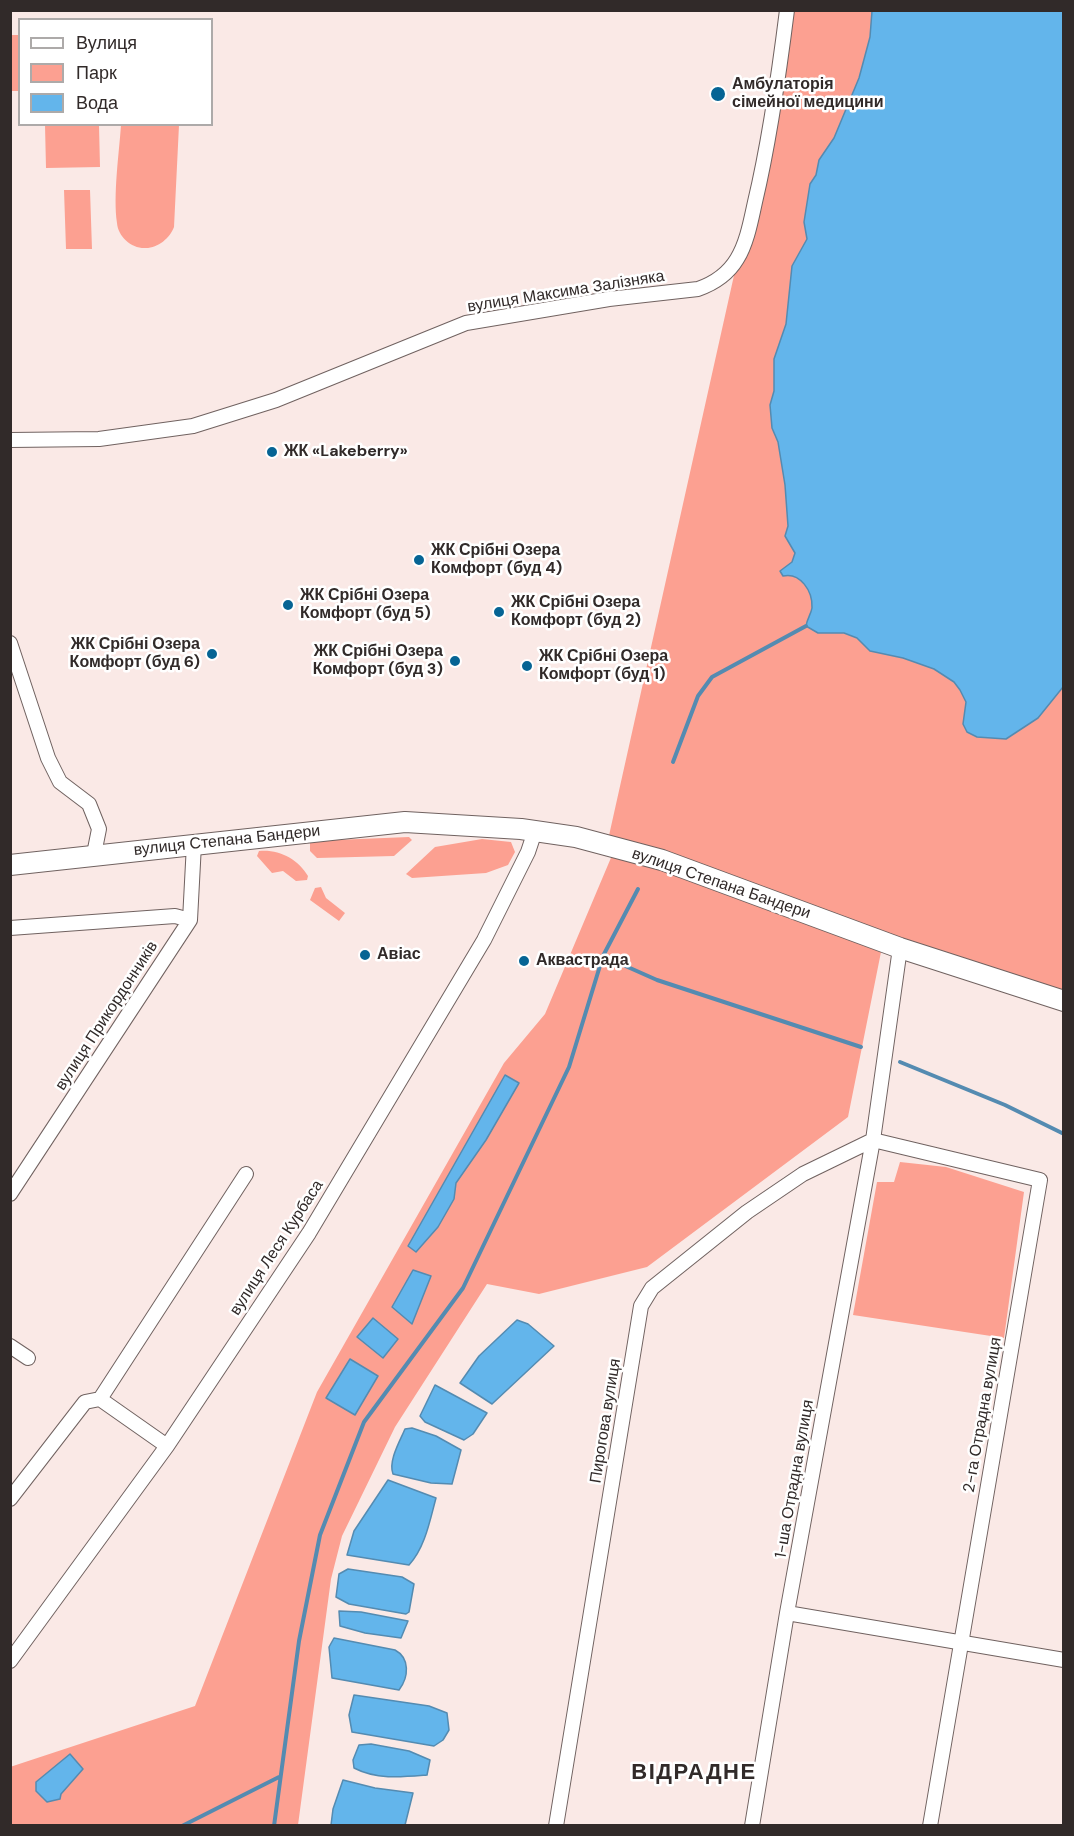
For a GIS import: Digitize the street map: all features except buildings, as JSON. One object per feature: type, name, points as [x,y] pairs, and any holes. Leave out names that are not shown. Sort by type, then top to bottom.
[{"type":"main road","name":"вулиця Степана Бандери","points":[[10,865],[94,854],[405,822],[535,831],[576,837],[662,860],[900,948],[1064,1001]]},
{"type":"street","name":"вулиця Максима Залізняка","points":[[10,440],[99,439],[193,426],[276,400],[466,323],[609,299],[698,289],[710,284],[731,268],[739,256],[751,219],[767,146],[788,10]]},
{"type":"street","points":[[10,643],[48,758],[60,782],[89,804],[99,829],[94,854]]},
{"type":"street","name":"вулиця Леся Курбаса","points":[[10,1661],[167,1446],[309,1233],[484,940],[528,852],[535,831]]},
{"type":"street","points":[[10,928],[175,916],[190,920],[194,844]]},
{"type":"street","name":"вулиця Прикордонників","points":[[10,1194],[190,920]]},
{"type":"street","name":"1-ша Отрадна вулиця","points":[[752,1826],[787,1613],[873,1140],[900,948]]},
{"type":"street","name":"2-га Отрадна вулиця","points":[[873,1140],[1040,1180],[930,1826]]},
{"type":"street","name":"Пирогова вулиця","points":[[556,1826],[641,1306],[652,1288],[747,1212],[803,1174],[873,1140]]},
{"type":"street","points":[[10,1499],[85,1402],[100,1399],[246,1174]]},
{"type":"street","points":[[10,1346],[28,1358]]},
{"type":"street","points":[[100,1399],[167,1446]]},
{"type":"street","points":[[787,1613],[1064,1660]]},
{"type":"green space","points":[[793,11],[1063,11],[1063,995],[608,840]]},
{"type":"green space","points":[[11,35],[18,35],[18,91],[11,91]]},
{"type":"green space","points":[[45,126],[99,126],[100,167],[46,168]]},
{"type":"green space","points":[[121,126],[179,126],[174,227],[163,242],[150,248],[141,248],[131,244],[123,237],[118,228],[116,187]]},
{"type":"green space","points":[[64,190],[90,190],[92,249],[66,249]]},
{"type":"green space","points":[[409,837],[412,840],[394,856],[317,858],[310,851],[310,841]]},
{"type":"green space","points":[[482,839],[511,842],[515,852],[508,865],[486,873],[412,878],[406,874],[435,847]]},
{"type":"green space","points":[[259,851],[287,856],[304,870],[308,876],[307,880],[296,881],[283,871],[272,873],[257,856]]},
{"type":"green space","points":[[613,853],[882,947],[848,1117],[647,1267],[539,1294],[487,1284],[395,1427],[342,1536],[331,1579],[298,1825],[11,1825],[10,1767],[195,1706],[317,1392],[504,1063],[545,1014]]},
{"type":"green space","points":[[321,887],[326,898],[345,913],[339,921],[310,900],[315,888]]},
{"type":"green space","points":[[900,1162],[946,1167],[1024,1192],[1004,1338],[853,1315],[877,1182],[894,1182]]},
{"type":"water","points":[[872,11],[1063,11],[1063,687],[1038,718],[1006,739],[977,737],[967,732],[963,724],[966,702],[960,690],[954,682],[934,669],[903,658],[870,651],[857,638],[844,633],[818,633],[806,626],[812,608],[808,589],[800,580],[783,576],[780,571],[792,562],[795,553],[785,536],[788,526],[785,485],[778,442],[772,428],[770,405],[774,391],[774,359],[786,324],[792,266],[807,239],[804,222],[810,184],[816,175],[819,160],[834,138],[859,78],[870,37]]},
{"type":"water","points":[[505,1075],[519,1083],[486,1140],[456,1183],[454,1199],[438,1227],[416,1252],[408,1246]]},
{"type":"water","points":[[413,1270],[431,1276],[412,1324],[392,1307]]},
{"type":"water","points":[[373,1318],[398,1339],[383,1358],[357,1337]]},
{"type":"water","points":[[517,1320],[528,1324],[554,1346],[492,1404],[460,1383],[479,1356]]},
{"type":"water","points":[[350,1359],[378,1376],[355,1415],[326,1398]]},
{"type":"water","points":[[435,1385],[487,1413],[473,1434],[464,1440],[425,1422],[420,1416]]},
{"type":"water","points":[[412,1428],[436,1436],[461,1450],[452,1484],[431,1483],[393,1474],[393,1457],[405,1429]]},
{"type":"water","points":[[388,1480],[436,1498],[423,1542],[409,1565],[347,1555],[354,1531]]},
{"type":"water","points":[[348,1569],[402,1577],[414,1584],[409,1612],[406,1614],[349,1604],[336,1597],[339,1574]]},
{"type":"water","points":[[339,1611],[361,1612],[408,1621],[401,1638],[365,1633],[340,1626]]},
{"type":"water","points":[[334,1638],[395,1650],[400,1653],[405,1663],[406,1674],[399,1690],[332,1678],[329,1647]]},
{"type":"water","points":[[354,1695],[429,1706],[447,1713],[449,1730],[443,1740],[434,1746],[352,1732],[349,1715]]},
{"type":"water","points":[[371,1744],[409,1751],[430,1760],[427,1775],[381,1776],[354,1768],[353,1760],[359,1745]]},
{"type":"water","points":[[70,1754],[83,1769],[61,1794],[60,1799],[47,1802],[36,1791],[36,1782]]},
{"type":"water","points":[[343,1780],[375,1788],[413,1793],[405,1825],[331,1825],[333,1809]]},
{"type":"waterway","points":[[673,762],[698,696],[712,677],[806,626]]},
{"type":"waterway","points":[[274,1826],[299,1641],[320,1535],[364,1422],[463,1288],[569,1067],[603,956],[638,889]]},
{"type":"waterway","points":[[603,956],[657,980],[861,1047]]},
{"type":"waterway","points":[[900,1062],[1005,1105],[1064,1134]]},
{"type":"waterway","points":[[182,1826],[279,1777]]},
{"type":"place","name":"Амбулаторія сімейної медицини","points":[[718,94]]},
{"type":"place","name":"ЖК «Lakeberry»","points":[[272,452]]},
{"type":"place","name":"ЖК Срібні Озера Комфорт (буд 4)","points":[[419,560]]},
{"type":"place","name":"ЖК Срібні Озера Комфорт (буд 5)","points":[[288,605]]},
{"type":"place","name":"ЖК Срібні Озера Комфорт (буд 2)","points":[[499,612]]},
{"type":"place","name":"ЖК Срібні Озера Комфорт (буд 6)","points":[[212,654]]},
{"type":"place","name":"ЖК Срібні Озера Комфорт (буд 3)","points":[[455,661]]},
{"type":"place","name":"ЖК Срібні Озера Комфорт (буд 1)","points":[[527,666]]},
{"type":"place","name":"Авіас","points":[[365,955]]},
{"type":"place","name":"Аквастрада","points":[[524,961]]},
{"type":"district","name":"ВІДРАДНЕ","points":[[694,1773]]}]
